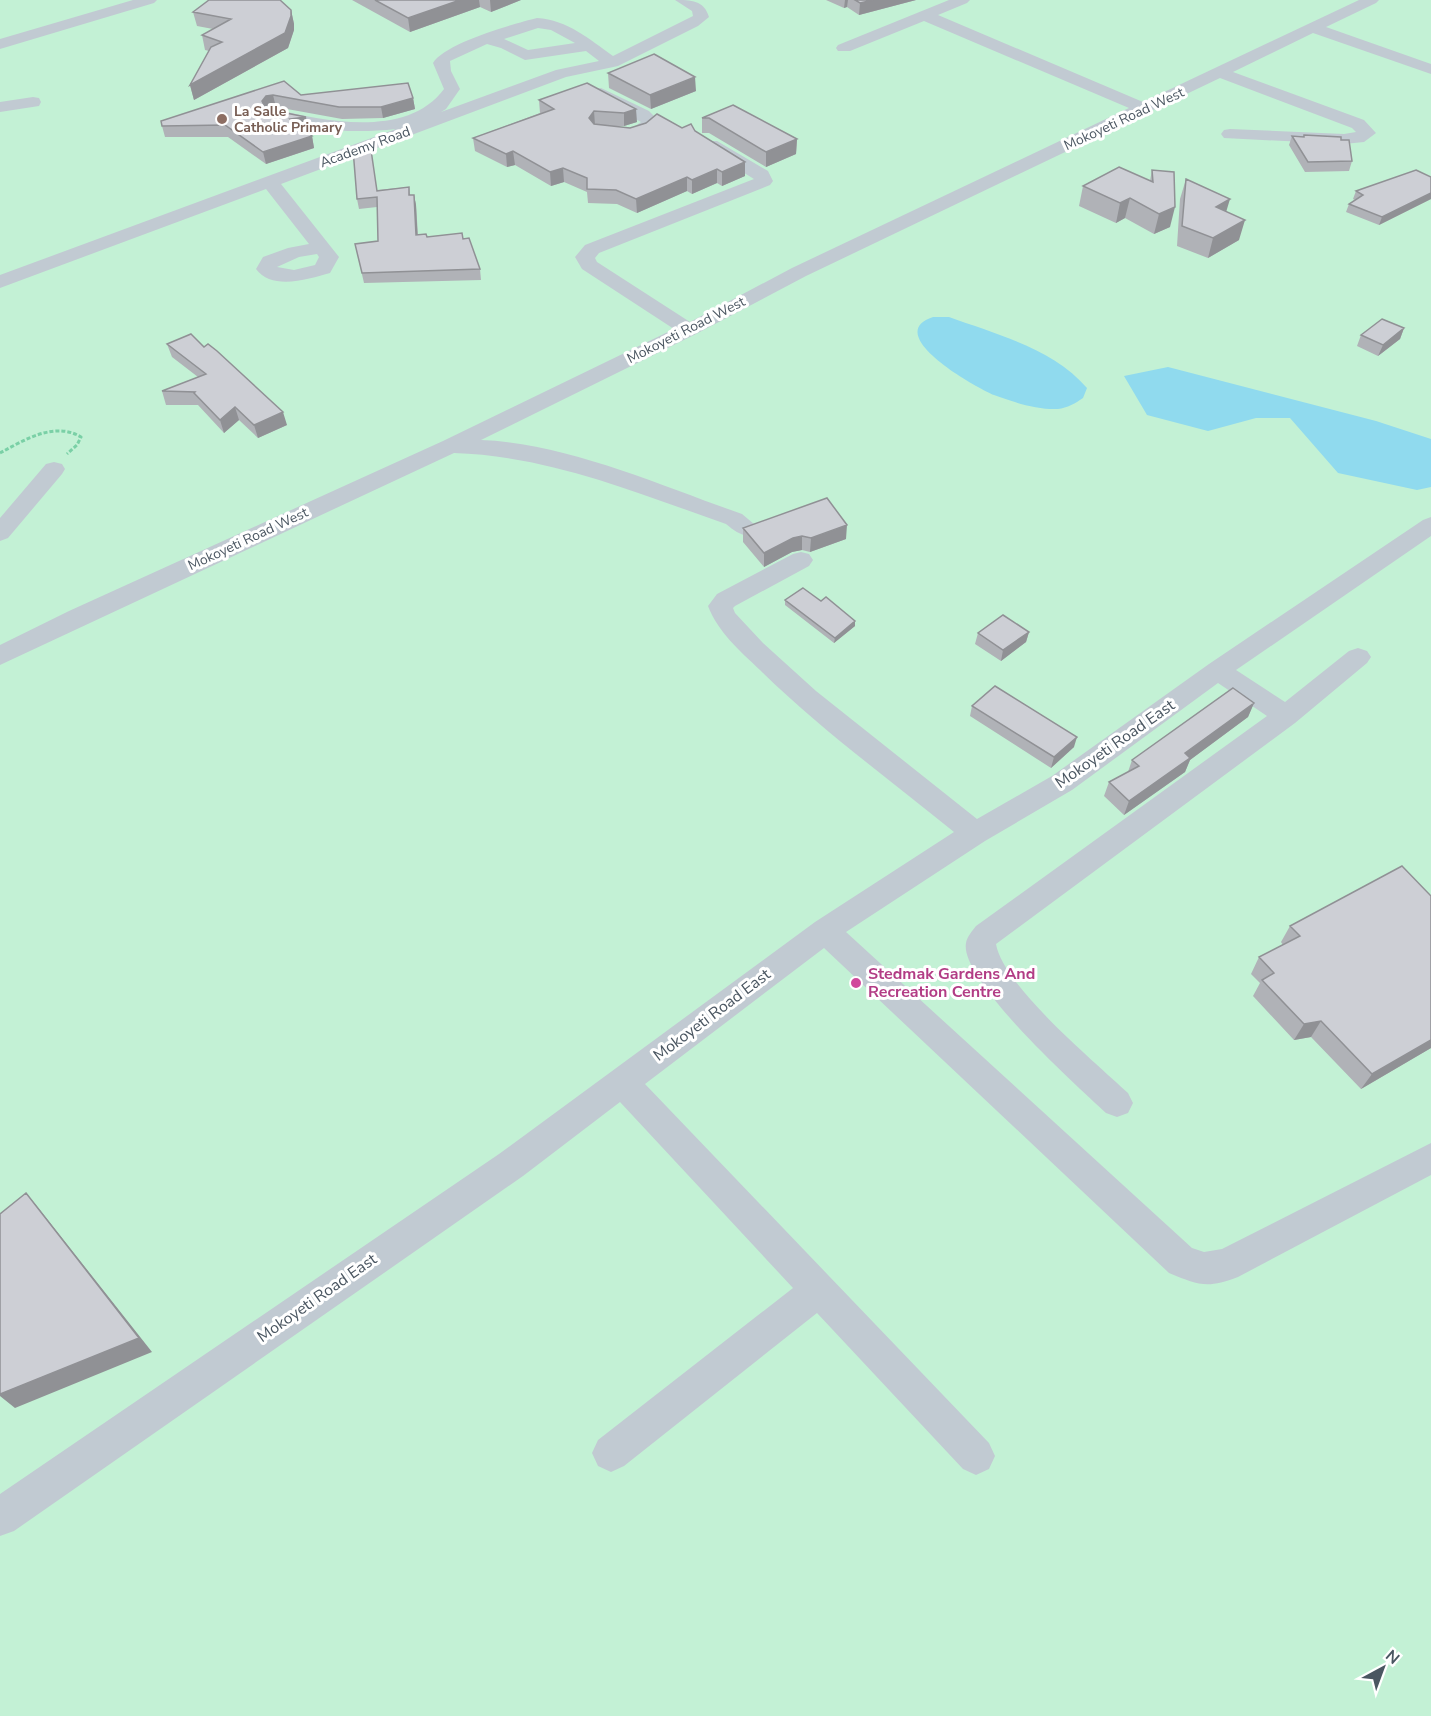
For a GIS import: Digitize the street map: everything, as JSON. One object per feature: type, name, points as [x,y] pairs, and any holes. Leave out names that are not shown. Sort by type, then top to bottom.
[{"type":"street","points":[[0,44],[149,0]]},
{"type":"street","name":"Academy Road","points":[[0,282],[562,73],[612,63],[701,17],[699,9],[683,0]]},
{"type":"street","points":[[844,48],[962,0]]},
{"type":"street","name":"Mokoyeti Road West","points":[[0,656],[78,617],[451,446],[689,330],[799,272],[1371,0]]},
{"type":"street","points":[[926,16],[1145,109]]},
{"type":"street","points":[[275,114],[293,121],[319,126],[356,128],[388,125],[416,117],[435,110],[448,98],[452,89],[442,71],[441,63],[444,58],[484,39],[537,23],[552,24],[612,63]]},
{"type":"street","points":[[1313,28],[1431,69]]},
{"type":"street","points":[[506,44],[567,33]]},
{"type":"street","points":[[484,39],[506,44],[528,55],[587,46]]},
{"type":"street","points":[[562,73],[643,115],[650,121],[647,127],[629,135],[618,136],[601,132]]},
{"type":"street","points":[[1221,73],[1358,124],[1367,132],[1358,138],[1344,139],[1230,134]]},
{"type":"street","points":[[0,107],[33,102]]},
{"type":"street","points":[[689,330],[589,265],[585,257],[592,249],[764,181],[762,175],[702,139]]},
{"type":"street","points":[[270,182],[322,248]]},
{"type":"street","points":[[451,446],[472,445],[522,452],[574,465],[734,519],[748,529]]},
{"type":"street","points":[[0,533],[54,468]]},
{"type":"street","name":"Mokoyeti Road East","points":[[0,1517],[511,1165],[825,931],[975,833],[1062,783],[1218,670],[1431,525]]},
{"type":"street","points":[[801,560],[726,600],[720,606],[722,613],[732,627],[782,676],[975,833]]},
{"type":"street","points":[[1117,1103],[1012,1000],[994,978],[981,950],[981,942],[986,935],[1286,716],[1358,657]]},
{"type":"street","points":[[1218,670],[1286,716]]},
{"type":"street","points":[[825,931],[1181,1261],[1204,1269],[1226,1265],[1431,1158]]},
{"type":"street","points":[[622,1082],[976,1456]]},
{"type":"street","points":[[611,1453],[819,1290]]},
{"type":"path","points":[[0,453],[20,441],[42,434],[61,431],[75,432],[81,437],[77,444],[54,468]]},
{"type":"green space","points":[[0,0],[1431,0],[1431,1716],[0,1716]]},
{"type":"water","points":[[933,317],[949,317],[1023,344],[1041,353],[1074,374],[1087,388],[1083,398],[1065,408],[1034,407],[994,395],[969,382],[924,347],[918,335],[920,325]]},
{"type":"water","points":[[1168,367],[1376,421],[1431,439],[1431,487],[1417,490],[1338,473],[1290,418],[1256,418],[1208,431],[1147,415],[1124,376]]},
{"type":"building","points":[[209,0],[280,0],[291,10],[291,16],[285,33],[190,85],[211,47],[222,42],[202,35],[231,19],[193,12]]},
{"type":"building","points":[[375,0],[460,0],[408,18]]},
{"type":"building","points":[[855,0],[873,0],[860,3]]},
{"type":"building","points":[[654,54],[695,77],[650,95],[608,73]]},
{"type":"building","points":[[284,81],[301,95],[408,83],[413,98],[381,107],[339,107],[273,95],[266,96],[262,101],[266,109],[306,117],[290,119],[312,136],[263,152],[225,125],[162,126],[161,121]]},
{"type":"building","points":[[587,83],[636,109],[624,113],[594,111],[589,118],[594,124],[630,128],[646,123],[657,114],[682,128],[691,124],[695,131],[745,162],[722,172],[717,169],[692,180],[687,177],[636,199],[616,190],[587,189],[587,178],[563,168],[550,172],[513,151],[506,154],[473,138],[554,109],[539,100]]},
{"type":"building","points":[[733,105],[797,139],[766,152],[709,118],[702,118]]},
{"type":"building","points":[[1304,135],[1341,137],[1341,140],[1349,140],[1352,161],[1308,162],[1292,136],[1304,137]]},
{"type":"building","points":[[370,143],[377,191],[409,187],[409,195],[414,195],[416,235],[426,234],[427,237],[462,233],[463,239],[469,238],[480,269],[362,273],[355,244],[378,241],[377,197],[357,199],[353,149]]},
{"type":"building","points":[[1119,167],[1153,182],[1152,170],[1174,172],[1175,207],[1159,214],[1130,198],[1120,203],[1083,186]]},
{"type":"building","points":[[1416,170],[1431,177],[1431,193],[1382,217],[1349,204],[1363,195],[1356,191]]},
{"type":"building","points":[[1186,179],[1230,199],[1216,207],[1245,220],[1213,238],[1182,226]]},
{"type":"building","points":[[1382,319],[1404,328],[1383,345],[1361,335]]},
{"type":"building","points":[[191,334],[204,347],[208,344],[217,351],[283,412],[254,425],[235,407],[220,420],[195,392],[162,391],[206,374],[167,344]]},
{"type":"building","points":[[827,498],[847,525],[811,538],[802,536],[793,538],[764,553],[743,528]]},
{"type":"building","points":[[803,588],[821,601],[826,597],[855,621],[835,638],[785,600]]},
{"type":"building","points":[[1003,615],[1029,632],[1003,650],[978,633]]},
{"type":"building","points":[[995,686],[1077,737],[1054,757],[972,706]]},
{"type":"building","points":[[1233,688],[1254,703],[1185,753],[1190,758],[1129,801],[1109,782],[1139,766],[1132,760]]},
{"type":"building","points":[[1402,866],[1431,896],[1431,1040],[1372,1074],[1321,1021],[1304,1024],[1262,980],[1274,973],[1259,957],[1300,936],[1290,926]]},
{"type":"building","points":[[26,1193],[139,1338],[0,1394],[0,1214]]},
{"type":"place","name":"La Salle Catholic Primary","points":[[222,119]]},
{"type":"place","name":"Stedmak Gardens And Recreation Centre","points":[[856,983]]}]
